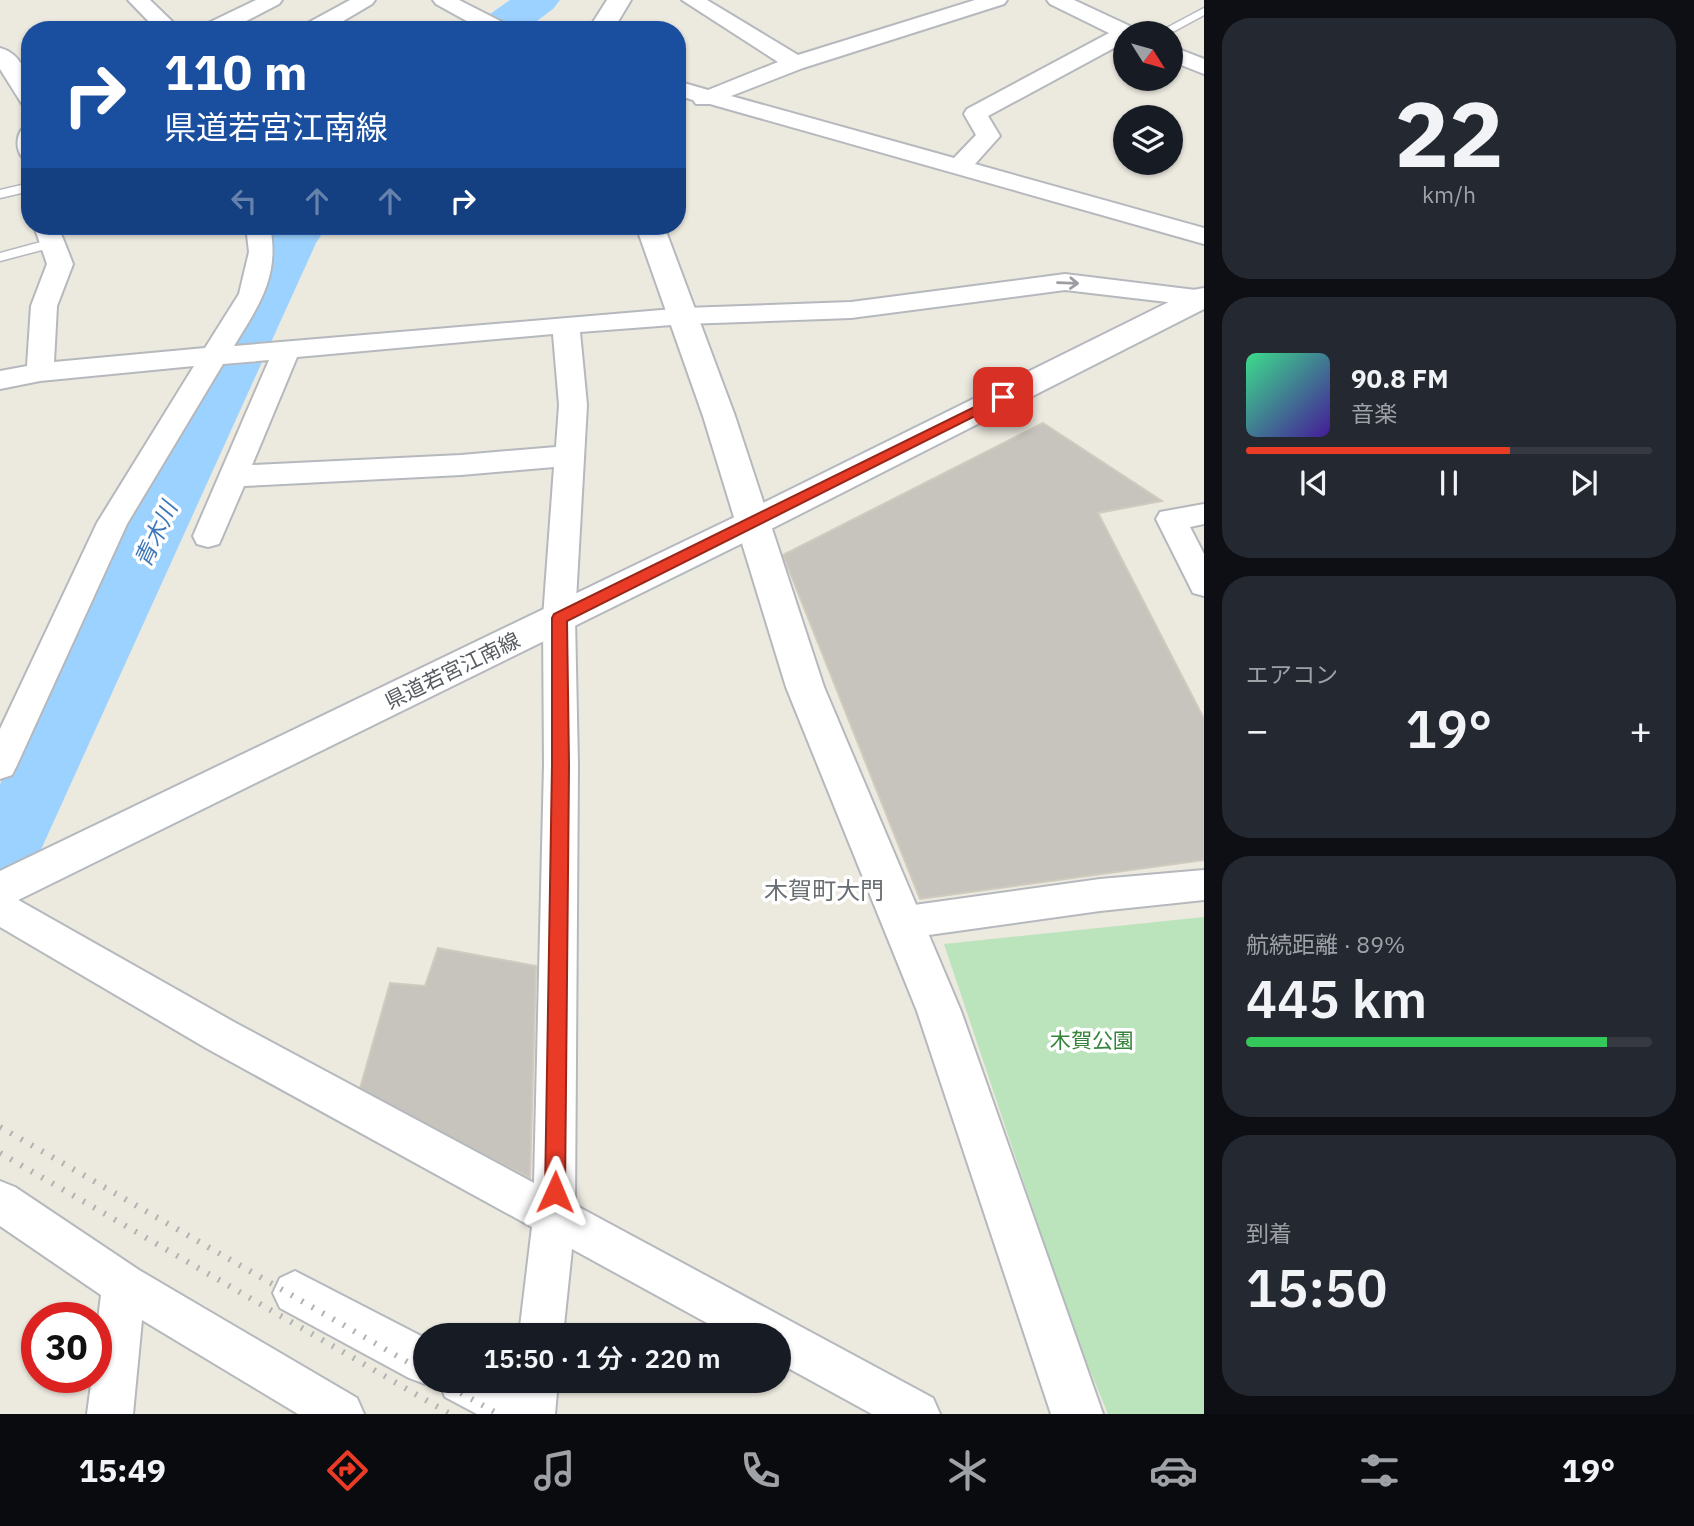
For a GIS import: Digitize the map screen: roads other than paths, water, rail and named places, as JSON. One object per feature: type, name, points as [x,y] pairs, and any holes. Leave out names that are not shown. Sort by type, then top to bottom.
[{"type":"street","points":[[138,0],[160,21]]},
{"type":"street","points":[[230,21],[272,0]]},
{"type":"street","points":[[328,21],[365,0]]},
{"type":"street","points":[[443,0],[482,21]]},
{"type":"street","points":[[606,21],[619,0]]},
{"type":"street","points":[[692,0],[794,63]]},
{"type":"street","points":[[686,102],[707,98],[794,63],[997,0]]},
{"type":"street","points":[[1057,0],[1113,27]]},
{"type":"street","points":[[959,166],[988,136],[975,114],[1113,40]]},
{"type":"street","points":[[0,55],[21,83]]},
{"type":"street","points":[[1183,57],[1204,67]]},
{"type":"street","points":[[686,91],[1204,236]]},
{"type":"street","points":[[40,372],[44,306],[60,264],[49,235]]},
{"type":"street","points":[[0,765],[112,523],[218,355],[251,293],[262,252],[259,235]]},
{"type":"street","points":[[654,235],[685,316],[805,687],[900,923],[939,1011],[1077,1414]]},
{"type":"street","points":[[0,380],[40,372],[566,325],[685,316],[851,310],[1065,282],[1203,298]]},
{"type":"street","name":"県道若宮江南線","points":[[0,891],[753,523],[1203,298]]},
{"type":"street","points":[[542,1323],[554,1216],[561,765],[559,618],[573,405],[566,325]]},
{"type":"street","points":[[208,536],[234,476],[274,350]]},
{"type":"street","points":[[234,476],[461,465],[570,456]]},
{"type":"street","points":[[1204,514],[1171,519],[1204,585]]},
{"type":"street","points":[[900,923],[1100,895],[1204,885]]},
{"type":"street","points":[[0,908],[220,1035],[751,1323]]},
{"type":"street","points":[[0,1201],[124,1285],[341,1414]]},
{"type":"street","points":[[110,1414],[124,1285]]},
{"type":"street","points":[[295,1293],[413,1356]]},
{"type":"street","points":[[791,1346],[917,1414]]},
{"type":"street","points":[[484,1393],[524,1414]]},
{"type":"street","points":[[532,1414],[535,1393]]},
{"type":"lane","points":[[1183,22],[1204,11]]},
{"type":"lane","points":[[0,194],[21,189]]},
{"type":"lane","points":[[0,257],[47,235]]},
{"type":"waterway","name":"青木川","points":[[509,21],[538,0]]},
{"type":"waterway","name":"青木川","points":[[8,843],[295,235]]},
{"type":"railway","points":[[0,1127],[413,1365]]},
{"type":"railway","points":[[0,1153],[450,1414]]},
{"type":"railway","points":[[461,1393],[498,1414]]},
{"type":"district","name":"木賀町大門","points":[[824,890]]},
{"type":"park label","name":"木賀公園","points":[[1092,1040]]}]
